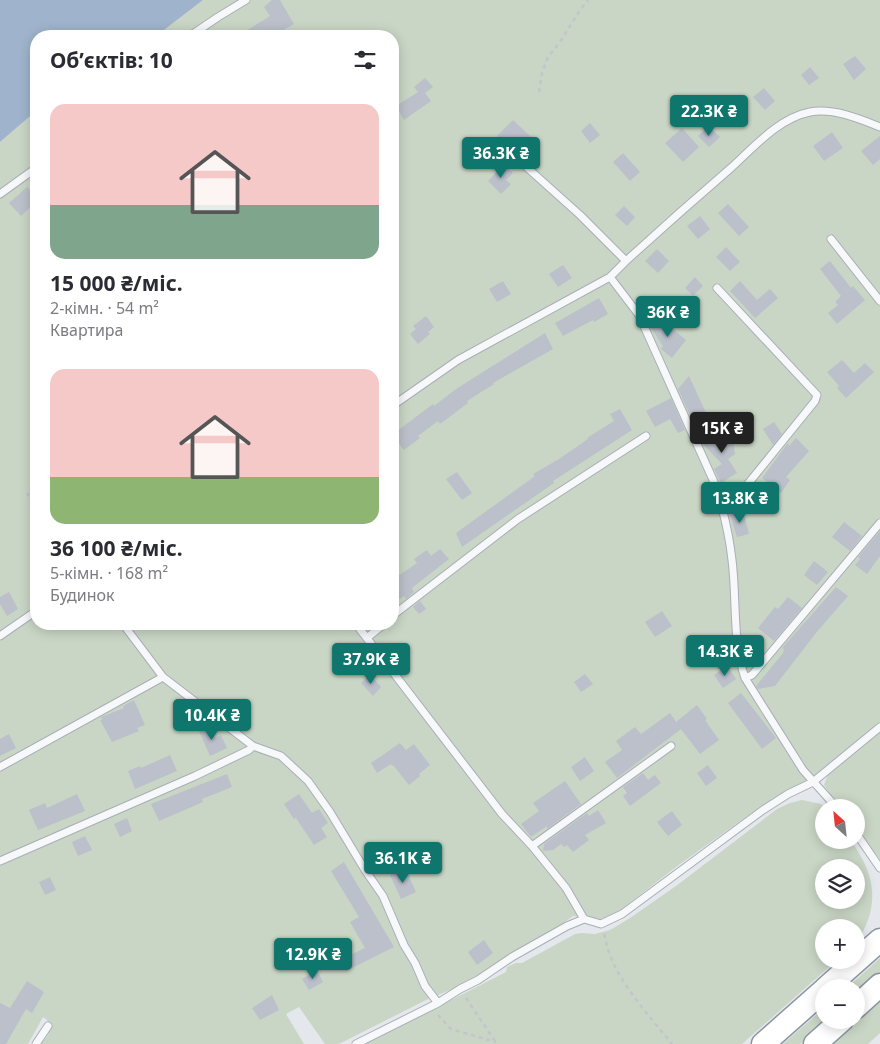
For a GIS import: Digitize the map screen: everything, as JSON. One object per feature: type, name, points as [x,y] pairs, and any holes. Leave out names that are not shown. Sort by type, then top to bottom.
[{"type":"highway","points":[[836,979],[880,940]]},
{"type":"highway","points":[[865,999],[880,985]]},
{"type":"highway","points":[[763,1044],[815,998]]},
{"type":"highway","points":[[815,1044],[832,1029]]},
{"type":"lane","points":[[199,30],[246,0]]},
{"type":"lane","points":[[399,401],[458,360],[610,277],[775,130],[795,116],[811,112],[835,112],[862,119],[880,127]]},
{"type":"lane","points":[[522,163],[580,214],[626,261]]},
{"type":"lane","points":[[0,194],[30,172]]},
{"type":"lane","points":[[831,239],[880,301]]},
{"type":"lane","points":[[610,277],[639,314],[714,482],[724,510],[732,561],[735,618],[740,662],[745,678],[788,746],[813,782],[829,799]]},
{"type":"lane","points":[[717,288],[817,395],[816,401],[730,506],[724,510]]},
{"type":"lane","points":[[399,611],[518,519],[646,436]]},
{"type":"lane","points":[[745,678],[752,676],[880,523]]},
{"type":"lane","points":[[0,636],[30,616]]},
{"type":"lane","points":[[128,630],[163,677],[253,746],[281,756],[314,789],[382,896],[394,918],[404,945],[415,963],[435,1005]]},
{"type":"lane","points":[[361,630],[502,814],[532,846],[566,888],[584,919]]},
{"type":"lane","points":[[368,638],[377,630]]},
{"type":"lane","points":[[0,767],[163,677]]},
{"type":"lane","points":[[356,1044],[435,1005],[478,980],[512,957],[567,926],[584,919],[602,924],[622,914],[763,810],[788,794],[813,782],[880,727]]},
{"type":"lane","points":[[0,862],[195,776],[249,750],[253,746]]},
{"type":"lane","points":[[532,846],[671,746]]},
{"type":"lane","points":[[865,846],[880,868]]},
{"type":"lane","points":[[36,1044],[48,1026]]},
{"type":"path","points":[[539,92],[542,73],[548,57],[588,0]]},
{"type":"path","points":[[27,493],[30,497]]},
{"type":"path","points":[[602,924],[608,950],[619,973],[672,1044]]},
{"type":"path","points":[[460,989],[497,1043]]},
{"type":"path","points":[[435,1005],[440,1019],[451,1030],[497,1043]]},
{"type":"green space","points":[[203,0],[880,0],[880,723],[807,782],[775,797],[760,807],[680,864],[615,914],[601,919],[573,916],[554,930],[462,985],[426,1000],[339,1044],[325,1044],[299,1007],[286,1014],[304,1044],[41,1044],[48,1035],[51,1026],[43,1017],[28,1044],[0,1044],[0,142],[30,116],[30,630],[399,630],[399,30],[164,30]]},
{"type":"green space","points":[[880,731],[880,859],[865,840],[865,799],[833,799],[824,785],[829,772]]},
{"type":"green space","points":[[802,800],[815,803],[815,849],[856,849],[862,859],[815,859],[815,909],[865,909],[865,864],[870,879],[872,904],[865,927],[865,919],[815,919],[815,969],[827,969],[742,1044],[365,1044],[506,972],[507,967],[516,963],[522,963],[575,934],[595,934],[610,930],[676,886],[777,809]]},
{"type":"green space","points":[[880,958],[880,973],[865,986],[865,979],[857,979]]},
{"type":"green space","points":[[880,998],[880,1033],[868,1044],[830,1044],[846,1029],[865,1029],[865,1012]]},
{"type":"green space","points":[[815,1016],[815,1029],[817,1029],[800,1044],[783,1044]]},
{"type":"water","points":[[0,0],[203,0],[164,30],[30,30],[30,116],[0,142]]},
{"type":"building","points":[[272,0],[280,0],[294,24],[284,30],[248,30],[270,16],[264,7]]},
{"type":"building","points":[[855,56],[866,69],[854,80],[843,64]]},
{"type":"building","points":[[810,67],[819,78],[809,85],[801,75]]},
{"type":"building","points":[[425,78],[433,87],[425,93],[431,101],[404,120],[399,111],[399,104],[418,92],[414,87]]},
{"type":"building","points":[[764,88],[775,101],[765,110],[753,97]]},
{"type":"building","points":[[513,120],[531,137],[515,152],[497,136]]},
{"type":"building","points":[[590,123],[600,135],[590,143],[581,131]]},
{"type":"building","points":[[708,126],[720,137],[709,147],[698,136]]},
{"type":"building","points":[[682,128],[699,147],[683,162],[665,143]]},
{"type":"building","points":[[832,132],[843,148],[824,161],[813,146]]},
{"type":"building","points":[[880,136],[880,159],[873,165],[861,151]]},
{"type":"building","points":[[623,153],[640,172],[630,181],[613,162]]},
{"type":"building","points":[[504,164],[513,173],[506,180],[511,184],[501,194],[488,181]]},
{"type":"building","points":[[27,187],[30,190],[30,208],[21,216],[9,203]]},
{"type":"building","points":[[728,204],[749,227],[739,236],[718,213]]},
{"type":"building","points":[[624,206],[635,217],[627,226],[615,215]]},
{"type":"building","points":[[700,216],[710,229],[698,239],[687,226]]},
{"type":"building","points":[[726,247],[740,262],[730,271],[716,257]]},
{"type":"building","points":[[657,249],[669,261],[658,273],[645,261]]},
{"type":"building","points":[[830,261],[851,288],[853,286],[865,300],[837,324],[828,313],[838,305],[835,302],[841,296],[820,269]]},
{"type":"building","points":[[563,265],[572,278],[558,287],[549,274]]},
{"type":"building","points":[[695,277],[703,286],[693,296],[685,288]]},
{"type":"building","points":[[503,281],[511,294],[497,302],[489,289]]},
{"type":"building","points":[[740,281],[757,300],[770,289],[778,298],[755,318],[730,291]]},
{"type":"building","points":[[599,298],[608,314],[563,336],[555,323]]},
{"type":"building","points":[[426,316],[434,327],[428,332],[430,334],[418,344],[410,334],[416,329],[413,326]]},
{"type":"building","points":[[662,320],[686,340],[672,358],[661,349],[663,346],[651,328]]},
{"type":"building","points":[[545,333],[553,349],[493,383],[467,401],[468,403],[440,424],[438,421],[418,436],[420,438],[404,450],[399,444],[399,430],[456,389]]},
{"type":"building","points":[[842,360],[854,373],[865,363],[874,372],[846,398],[827,372]]},
{"type":"building","points":[[689,376],[707,415],[694,424],[678,389]]},
{"type":"building","points":[[671,398],[685,430],[678,433],[670,419],[655,427],[646,411]]},
{"type":"building","points":[[620,409],[632,430],[553,481],[554,483],[462,547],[456,533],[535,476],[533,474],[559,459],[614,421],[610,414]]},
{"type":"building","points":[[774,422],[782,434],[773,445],[763,429]]},
{"type":"building","points":[[731,428],[735,454],[727,460],[729,460],[737,473],[721,483],[714,469],[722,464],[702,443],[714,431],[719,442]]},
{"type":"building","points":[[796,438],[809,451],[786,477],[790,480],[781,493],[762,478],[788,443],[789,446]]},
{"type":"building","points":[[457,472],[472,493],[462,500],[446,479]]},
{"type":"building","points":[[743,511],[749,534],[737,537],[730,515]]},
{"type":"building","points":[[844,522],[862,536],[850,551],[832,537]]},
{"type":"building","points":[[880,531],[880,556],[867,574],[855,565],[860,559],[858,557]]},
{"type":"building","points":[[440,549],[449,559],[412,588],[414,592],[406,599],[404,596],[399,599],[399,575],[417,563],[414,559],[427,550],[431,556]]},
{"type":"building","points":[[814,561],[828,572],[817,585],[804,575]]},
{"type":"building","points":[[836,587],[848,596],[816,633],[775,686],[758,689],[756,686],[783,653],[784,649],[782,648]]},
{"type":"building","points":[[9,592],[18,609],[7,616],[0,604],[0,597]]},
{"type":"building","points":[[788,597],[802,608],[774,641],[758,628],[775,607],[778,609]]},
{"type":"building","points":[[420,601],[426,609],[419,614],[413,607]]},
{"type":"building","points":[[662,611],[672,626],[655,637],[645,622]]},
{"type":"building","points":[[723,649],[731,660],[718,669],[711,658]]},
{"type":"building","points":[[727,666],[736,679],[723,688],[714,675]]},
{"type":"building","points":[[585,674],[593,684],[581,692],[574,682]]},
{"type":"building","points":[[370,675],[381,687],[373,696],[361,683]]},
{"type":"building","points":[[741,693],[776,738],[762,749],[728,703]]},
{"type":"building","points":[[134,700],[145,725],[137,728],[139,731],[112,742],[100,720],[102,720],[101,717],[124,708],[123,706]]},
{"type":"building","points":[[697,705],[719,740],[700,754],[681,729],[617,778],[605,762],[622,750],[616,741],[635,727],[641,734],[670,713],[676,722]]},
{"type":"building","points":[[210,726],[215,738],[221,735],[227,748],[210,756],[199,731]]},
{"type":"building","points":[[9,734],[16,748],[0,756],[0,739]]},
{"type":"building","points":[[400,743],[406,750],[414,744],[430,765],[409,785],[393,765],[391,764],[377,773],[371,763]]},
{"type":"building","points":[[170,755],[177,771],[135,789],[128,771],[140,766],[141,768]]},
{"type":"building","points":[[585,757],[594,771],[580,781],[571,767]]},
{"type":"building","points":[[708,765],[717,778],[706,786],[697,773]]},
{"type":"building","points":[[643,773],[648,780],[655,775],[661,783],[630,806],[623,796],[627,793],[623,787]]},
{"type":"building","points":[[227,774],[232,787],[202,799],[203,802],[159,821],[151,804]]},
{"type":"building","points":[[565,781],[581,804],[547,829],[547,826],[531,837],[521,824],[539,811],[533,803]]},
{"type":"building","points":[[77,794],[85,811],[38,830],[29,810],[45,803],[47,808]]},
{"type":"building","points":[[299,794],[312,813],[319,809],[328,823],[321,828],[327,837],[314,845],[284,804]]},
{"type":"building","points":[[598,810],[606,823],[585,835],[589,840],[573,852],[567,845],[564,847],[561,844],[553,850],[543,851],[544,844],[587,813],[589,816]]},
{"type":"building","points":[[672,811],[682,825],[668,836],[657,822]]},
{"type":"building","points":[[127,818],[132,831],[120,837],[114,824]]},
{"type":"building","points":[[85,836],[92,850],[78,856],[72,842]]},
{"type":"building","points":[[344,862],[394,947],[346,971],[340,960],[365,948],[350,922],[359,917],[331,871]]},
{"type":"building","points":[[405,868],[416,892],[401,899],[390,875]]},
{"type":"building","points":[[50,877],[56,890],[45,895],[39,882]]},
{"type":"building","points":[[484,940],[493,953],[477,965],[468,952]]},
{"type":"building","points":[[317,970],[323,982],[309,990],[302,979]]},
{"type":"building","points":[[27,981],[44,992],[32,1013],[26,1009],[6,1044],[0,1044],[0,1003],[10,1008]]},
{"type":"building","points":[[272,995],[279,1010],[260,1020],[252,1008]]}]
